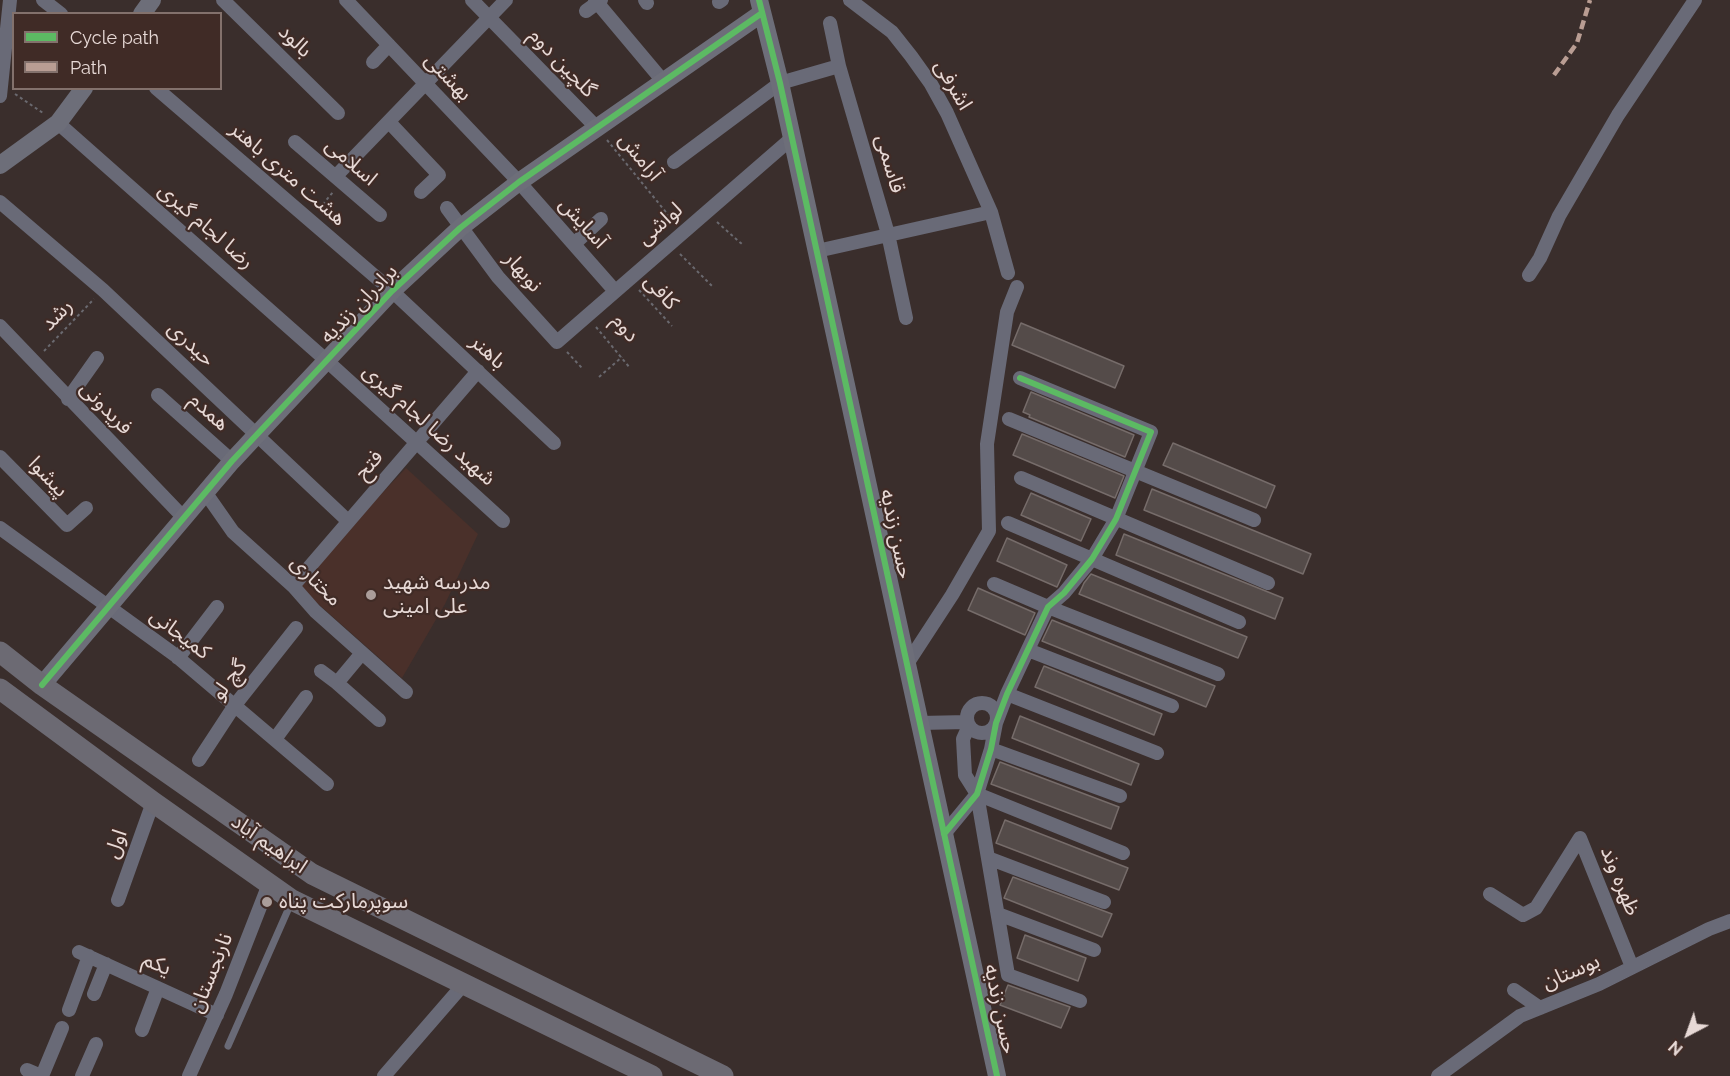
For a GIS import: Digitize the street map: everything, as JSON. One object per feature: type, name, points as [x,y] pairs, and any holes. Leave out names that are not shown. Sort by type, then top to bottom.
[{"type":"main road","name":"ابراهیم آباد","points":[[0,652],[42,685],[312,874],[723,1076]]},
{"type":"main road","name":"ابراهیم آباد","points":[[0,689],[153,802],[292,900],[652,1076]]},
{"type":"street","points":[[43,0],[58,12]]},
{"type":"street","points":[[144,12],[153,0]]},
{"type":"street","name":"بالود","points":[[223,0],[338,113]]},
{"type":"street","name":"بهشتی","points":[[346,0],[519,183]]},
{"type":"street","name":"گلچین دوم","points":[[472,0],[598,129]]},
{"type":"street","points":[[339,178],[389,122],[507,0]]},
{"type":"street","name":"اشرفی","points":[[850,0],[892,33],[931,84],[947,113],[991,212],[1008,273]]},
{"type":"street","points":[[1529,275],[1540,258],[1559,216],[1618,114],[1695,0]]},
{"type":"street","points":[[595,4],[663,81]]},
{"type":"street","points":[[1,90],[6,7]]},
{"type":"street","name":"برادران زندیه","points":[[42,685],[232,461],[392,291],[460,228],[519,183],[598,129],[760,7]]},
{"type":"street","name":"حسن زندیه","points":[[760,7],[780,83],[997,1076]]},
{"type":"street","name":"قاسمی","points":[[830,23],[839,66],[888,234],[906,318]]},
{"type":"street","points":[[373,62],[389,45]]},
{"type":"street","points":[[674,162],[780,83],[839,66]]},
{"type":"street","points":[[0,165],[58,123],[83,90]]},
{"type":"street","name":"هشت متری باهنر","points":[[158,90],[392,291]]},
{"type":"street","points":[[389,122],[439,175],[421,192]]},
{"type":"street","name":"رضا لجام گیری","points":[[58,123],[327,361]]},
{"type":"street","name":"لواشی","points":[[556,342],[792,138]]},
{"type":"street","name":"اسلامی","points":[[295,142],[380,215]]},
{"type":"street","name":"آسایش","points":[[519,183],[615,291]]},
{"type":"street","name":"حیدری","points":[[0,202],[103,290],[348,521]]},
{"type":"street","points":[[447,208],[460,228]]},
{"type":"street","points":[[817,251],[991,212]]},
{"type":"street","points":[[574,244],[601,219]]},
{"type":"street","name":"نوبهار","points":[[460,228],[498,277],[556,342]]},
{"type":"street","points":[[907,664],[952,595],[988,531],[987,444],[1007,312],[1017,287]]},
{"type":"street","name":"باهنر","points":[[392,291],[554,443]]},
{"type":"street","name":"فریدونی","points":[[0,326],[184,518]]},
{"type":"street","points":[[68,399],[97,358]]},
{"type":"street","name":"شهید رضا لجام گیری","points":[[327,361],[503,521]]},
{"type":"street","name":"فتح","points":[[293,586],[478,371]]},
{"type":"street","points":[[920,723],[968,724],[981,733],[990,731],[996,723],[1007,694],[1048,607],[1064,593],[1092,559],[1116,519],[1151,432],[1020,378]]},
{"type":"street","name":"همدم","points":[[158,395],[232,461]]},
{"type":"street","points":[[1008,419],[1254,520]]},
{"type":"street","name":"پیشوا","points":[[0,457],[66,525],[86,508]]},
{"type":"street","points":[[1021,478],[1268,583]]},
{"type":"street","name":"مختاری","points":[[205,492],[233,532],[293,586],[315,611],[406,692]]},
{"type":"street","points":[[1008,523],[1239,622]]},
{"type":"street","name":"کمیجانی","points":[[0,528],[178,658],[327,784]]},
{"type":"street","points":[[994,584],[1218,674]]},
{"type":"street","points":[[178,658],[217,607]]},
{"type":"street","name":"گچ لو","points":[[199,760],[235,705],[296,628]]},
{"type":"street","points":[[1028,650],[1172,706]]},
{"type":"street","points":[[337,683],[362,653]]},
{"type":"street","points":[[321,671],[379,720]]},
{"type":"street","points":[[1007,694],[1157,753]]},
{"type":"street","points":[[275,739],[306,696]]},
{"type":"street","points":[[944,834],[977,795],[996,723],[997,713],[990,705],[980,702],[970,707],[968,711],[968,724],[963,739],[965,775],[977,795],[1008,975],[1080,1001]]},
{"type":"street","points":[[991,749],[1120,796]]},
{"type":"street","points":[[977,795],[1123,853]]},
{"type":"street","name":"اول","points":[[118,900],[153,802]]},
{"type":"street","name":"ظهره وند","points":[[1490,894],[1523,915],[1536,908],[1580,838],[1632,967]]},
{"type":"street","points":[[988,858],[1104,902]]},
{"type":"street","name":"نارنجستان","points":[[189,1076],[217,1015],[269,884]]},
{"type":"street","points":[[998,914],[1094,950]]},
{"type":"street","name":"بوستان","points":[[1438,1076],[1520,1016],[1599,984],[1730,921]]},
{"type":"street","name":"یکم","points":[[69,1010],[84,954],[217,1015]]},
{"type":"street","points":[[94,994],[106,964]]},
{"type":"street","points":[[384,1076],[463,985]]},
{"type":"street","points":[[142,1030],[158,988]]},
{"type":"street","points":[[1514,990],[1540,1008]]},
{"type":"street","points":[[27,1070],[41,1076],[62,1028]]},
{"type":"street","points":[[82,1076],[96,1044]]},
{"type":"lane","points":[[228,1046],[292,900]]},
{"type":"path","points":[[1,90],[58,123]]},
{"type":"path","points":[[310,221],[339,178]]},
{"type":"path","points":[[706,212],[743,245]]},
{"type":"path","points":[[670,243],[714,288]]},
{"type":"path","points":[[556,342],[582,368]]},
{"type":"path","points":[[599,377],[622,357]]},
{"type":"shaded area","points":[[406,468],[478,534],[445,604],[402,678],[298,586]]},
{"type":"building","points":[[1021,323],[1124,366],[1115,388],[1012,345]]},
{"type":"building","points":[[1031,392],[1134,435],[1125,457],[1029,417],[1030,415],[1023,412]]},
{"type":"building","points":[[1022,434],[1124,476],[1115,498],[1013,455]]},
{"type":"building","points":[[1173,443],[1275,486],[1266,508],[1163,465]]},
{"type":"building","points":[[1152,489],[1311,554],[1303,574],[1144,510]]},
{"type":"building","points":[[1031,493],[1091,519],[1081,541],[1021,515]]},
{"type":"building","points":[[1124,534],[1283,598],[1275,619],[1116,555]]},
{"type":"building","points":[[1007,538],[1067,565],[1057,587],[997,561]]},
{"type":"building","points":[[1091,574],[1247,637],[1238,658],[1079,594]]},
{"type":"building","points":[[978,588],[1035,613],[1025,635],[968,610]]},
{"type":"building","points":[[1052,620],[1215,686],[1206,707],[1042,641]]},
{"type":"building","points":[[1044,666],[1162,714],[1154,735],[1035,687]]},
{"type":"building","points":[[1020,716],[1139,764],[1131,785],[1012,738]]},
{"type":"building","points":[[1000,762],[1119,807],[1111,829],[991,784]]},
{"type":"building","points":[[1005,820],[1128,868],[1119,890],[996,843]]},
{"type":"building","points":[[1013,877],[1112,914],[1102,937],[1004,898]]},
{"type":"building","points":[[1025,935],[1086,958],[1078,981],[1017,958]]},
{"type":"building","points":[[1008,985],[1070,1007],[1061,1028],[1000,1005]]},
{"type":"marked path","points":[[1554,75],[1577,43],[1590,0]]},
{"type":"cycle path","points":[[759,0],[780,83],[997,1076]]},
{"type":"cycle path","points":[[42,685],[232,461],[392,291],[460,228],[519,182],[762,13]]},
{"type":"cycle path","points":[[944,834],[977,794],[991,749],[996,723],[1007,694],[1048,607],[1064,593],[1092,559],[1116,519],[1151,432],[1020,378]]},
{"type":"place","name":"مدرسه شهید علی امینی","points":[[371,595]]},
{"type":"place","name":"سوپرمارکت پناه","points":[[267,902]]}]
